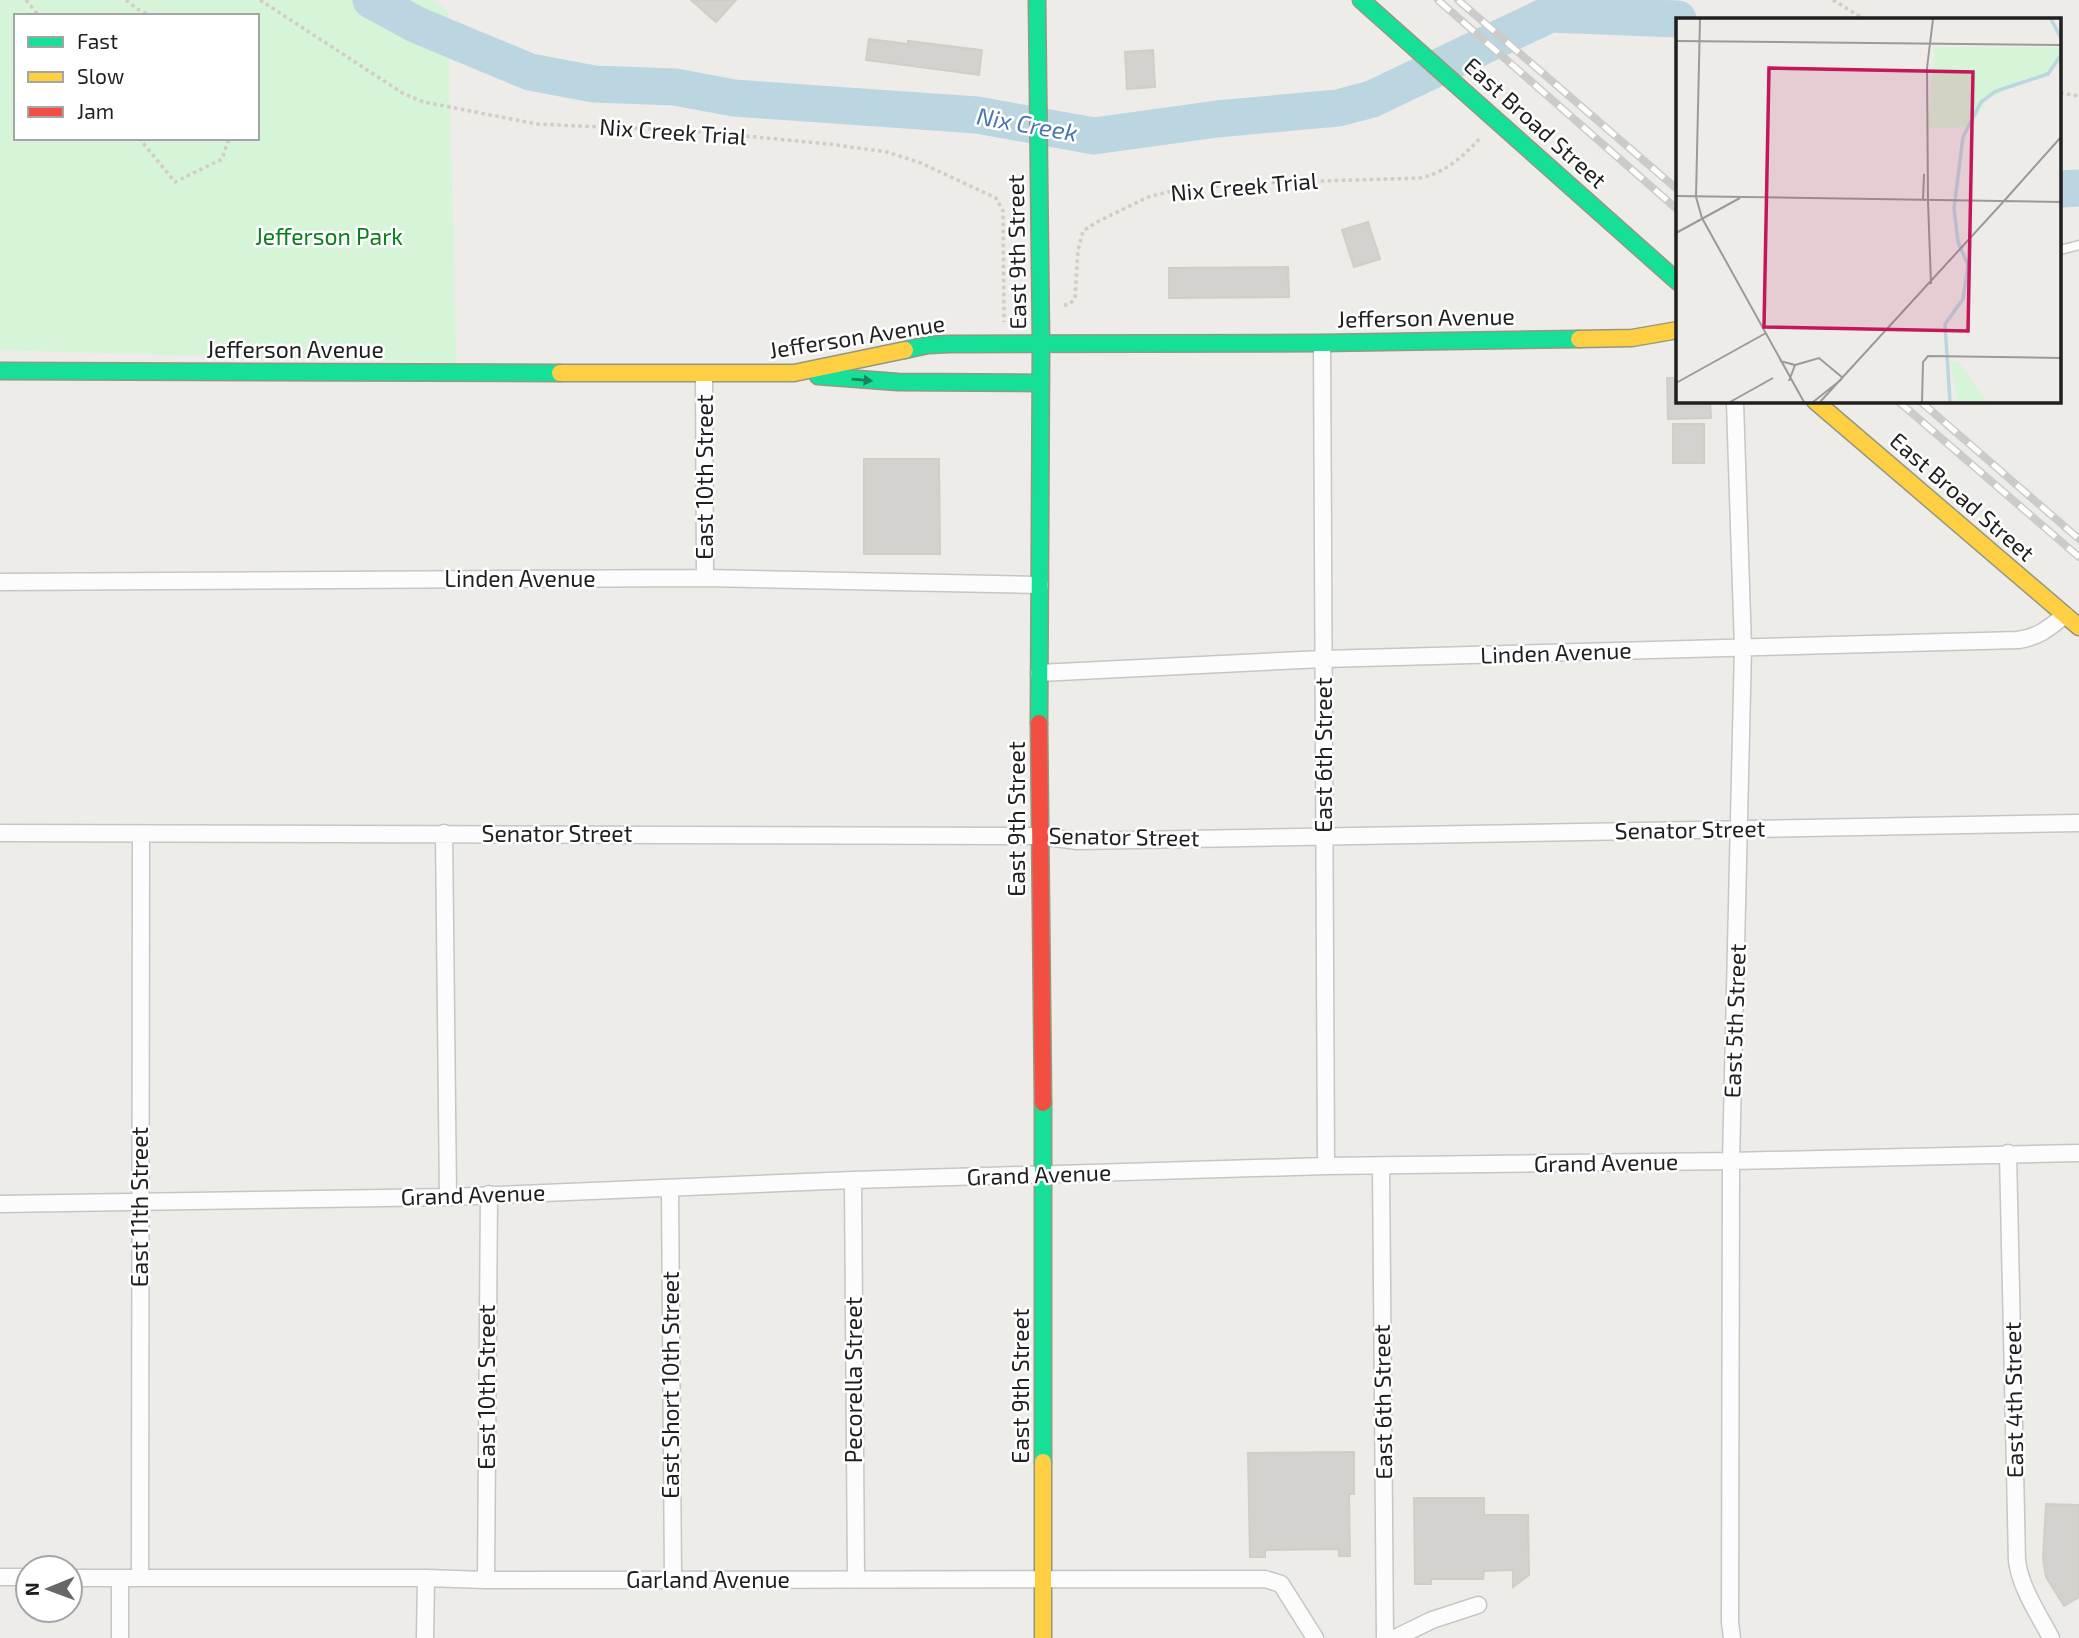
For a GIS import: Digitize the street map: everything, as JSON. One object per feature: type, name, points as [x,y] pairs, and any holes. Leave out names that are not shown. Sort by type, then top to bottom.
[{"type":"main road","name":"East 9th Street","points":[[1037,0],[1041,344],[1039,836],[1044,1175],[1043,1638]]},
{"type":"main road","name":"East Broad Street","points":[[1361,0],[1676,280]]},
{"type":"main road","name":"Jefferson Avenue","points":[[0,371],[704,375],[794,373],[928,345],[1632,338],[1676,330]]},
{"type":"main road","points":[[794,373],[871,381],[1041,383]]},
{"type":"main road","name":"East Broad Street","points":[[1816,402],[2079,627]]},
{"type":"street","name":"East 6th Street","points":[[1322,343],[1326,1167]]},
{"type":"street","name":"East 10th Street","points":[[704,375],[705,578]]},
{"type":"street","name":"East 5th Street","points":[[1732,1638],[1731,1161],[1742,648],[1735,403]]},
{"type":"street","name":"Linden Avenue","points":[[0,582],[705,578],[1040,585]]},
{"type":"street","name":"Linden Avenue","points":[[1039,673],[1323,659],[2018,640],[2036,637],[2065,615]]},
{"type":"street","name":"Senator Street","points":[[0,833],[1039,836],[1078,841],[2079,823]]},
{"type":"street","points":[[444,833],[448,1197]]},
{"type":"street","name":"East 11th Street","points":[[140,1578],[141,835]]},
{"type":"street","name":"East 4th Street","points":[[2008,1153],[2017,1561],[2024,1589],[2051,1638]]},
{"type":"street","name":"Grand Avenue","points":[[0,1204],[448,1197],[853,1180],[1326,1167],[2079,1153]]},
{"type":"street","name":"East 6th Street","points":[[1381,1166],[1385,1638]]},
{"type":"street","name":"Pecorella Street","points":[[853,1180],[856,1580]]},
{"type":"street","name":"East Short 10th Street","points":[[670,1189],[673,1580]]},
{"type":"street","name":"East 10th Street","points":[[486,1580],[489,1194]]},
{"type":"street","name":"Garland Avenue","points":[[84,1578],[1265,1579],[1280,1584],[1315,1638]]},
{"type":"street","points":[[120,1578],[120,1638]]},
{"type":"street","points":[[425,1638],[426,1578]]},
{"type":"street","points":[[1395,1638],[1432,1620],[1478,1605]]},
{"type":"lane","points":[[2062,249],[2079,244]]},
{"type":"path","points":[[26,0],[37,14]]},
{"type":"path","points":[[126,0],[148,14]]},
{"type":"path","name":"Nix Creek Trial","points":[[260,0],[404,94],[424,102],[537,124],[693,131],[829,144],[887,152],[921,163],[996,198],[1000,203],[1003,211],[1004,306]]},
{"type":"path","points":[[1833,0],[1862,18]]},
{"type":"path","name":"Nix Creek Trial","points":[[1064,305],[1070,304],[1075,298],[1079,243],[1083,232],[1118,210],[1148,197],[1176,190],[1251,183],[1421,178],[1445,169],[1462,157],[1481,137]]},
{"type":"path","points":[[141,140],[175,182],[222,159],[228,140]]},
{"type":"green space","name":"Jefferson Park","points":[[0,0],[431,0],[448,10],[456,363],[0,350]]},
{"type":"building","points":[[691,0],[736,0],[716,22]]},
{"type":"building","points":[[869,39],[982,50],[979,75],[866,60]]},
{"type":"building","points":[[1153,50],[1155,87],[1127,89],[1125,52]]},
{"type":"building","points":[[1368,222],[1380,259],[1354,267],[1342,230]]},
{"type":"building","points":[[1288,267],[1289,297],[1169,298],[1169,268]]},
{"type":"building","points":[[1667,378],[1676,378],[1676,402],[1710,402],[1711,418],[1668,419]]},
{"type":"building","points":[[1673,424],[1704,424],[1704,463],[1673,463]]},
{"type":"building","points":[[864,459],[939,459],[940,554],[864,554]]},
{"type":"building","points":[[1354,1452],[1354,1494],[1349,1494],[1350,1556],[1339,1556],[1339,1549],[1265,1550],[1265,1557],[1250,1557],[1248,1453]]},
{"type":"building","points":[[1414,1498],[1484,1498],[1484,1515],[1528,1515],[1529,1575],[1513,1587],[1513,1570],[1484,1571],[1483,1579],[1431,1579],[1431,1584],[1415,1584]]},
{"type":"building","points":[[2046,1504],[2079,1505],[2079,1597],[2064,1606],[2046,1577],[2043,1559]]},
{"type":"waterway","name":"Nix Creek","points":[[371,0],[417,25],[530,72],[594,84],[675,87],[734,98],[977,115],[1094,136],[1217,119],[1338,108],[1372,99],[1550,14],[1676,19]]},
{"type":"waterway","name":"Nix Creek","points":[[2062,189],[2079,188]]},
{"type":"railway","points":[[1438,0],[1676,208]]},
{"type":"railway","points":[[1458,0],[1676,188]]},
{"type":"railway","points":[[1899,402],[2079,557]]},
{"type":"railway","points":[[1921,402],[2079,539]]},
{"type":"traffic: fast","points":[[1037,0],[1041,344],[1039,723]]},
{"type":"traffic: fast","points":[[1361,0],[1676,280]]},
{"type":"traffic: fast","points":[[905,350],[949,344],[1579,339]]},
{"type":"traffic: fast","points":[[0,371],[560,373]]},
{"type":"traffic: fast","points":[[818,376],[898,382],[1041,383]]},
{"type":"traffic: fast","points":[[1043,1103],[1043,1462]]},
{"type":"traffic: slow","points":[[1579,339],[1632,338],[1676,330]]},
{"type":"traffic: slow","points":[[560,373],[794,373],[905,350]]},
{"type":"traffic: slow","points":[[1816,402],[2079,627]]},
{"type":"traffic: slow","points":[[1043,1462],[1043,1638]]},
{"type":"traffic: jam","points":[[1039,723],[1043,1103]]}]
